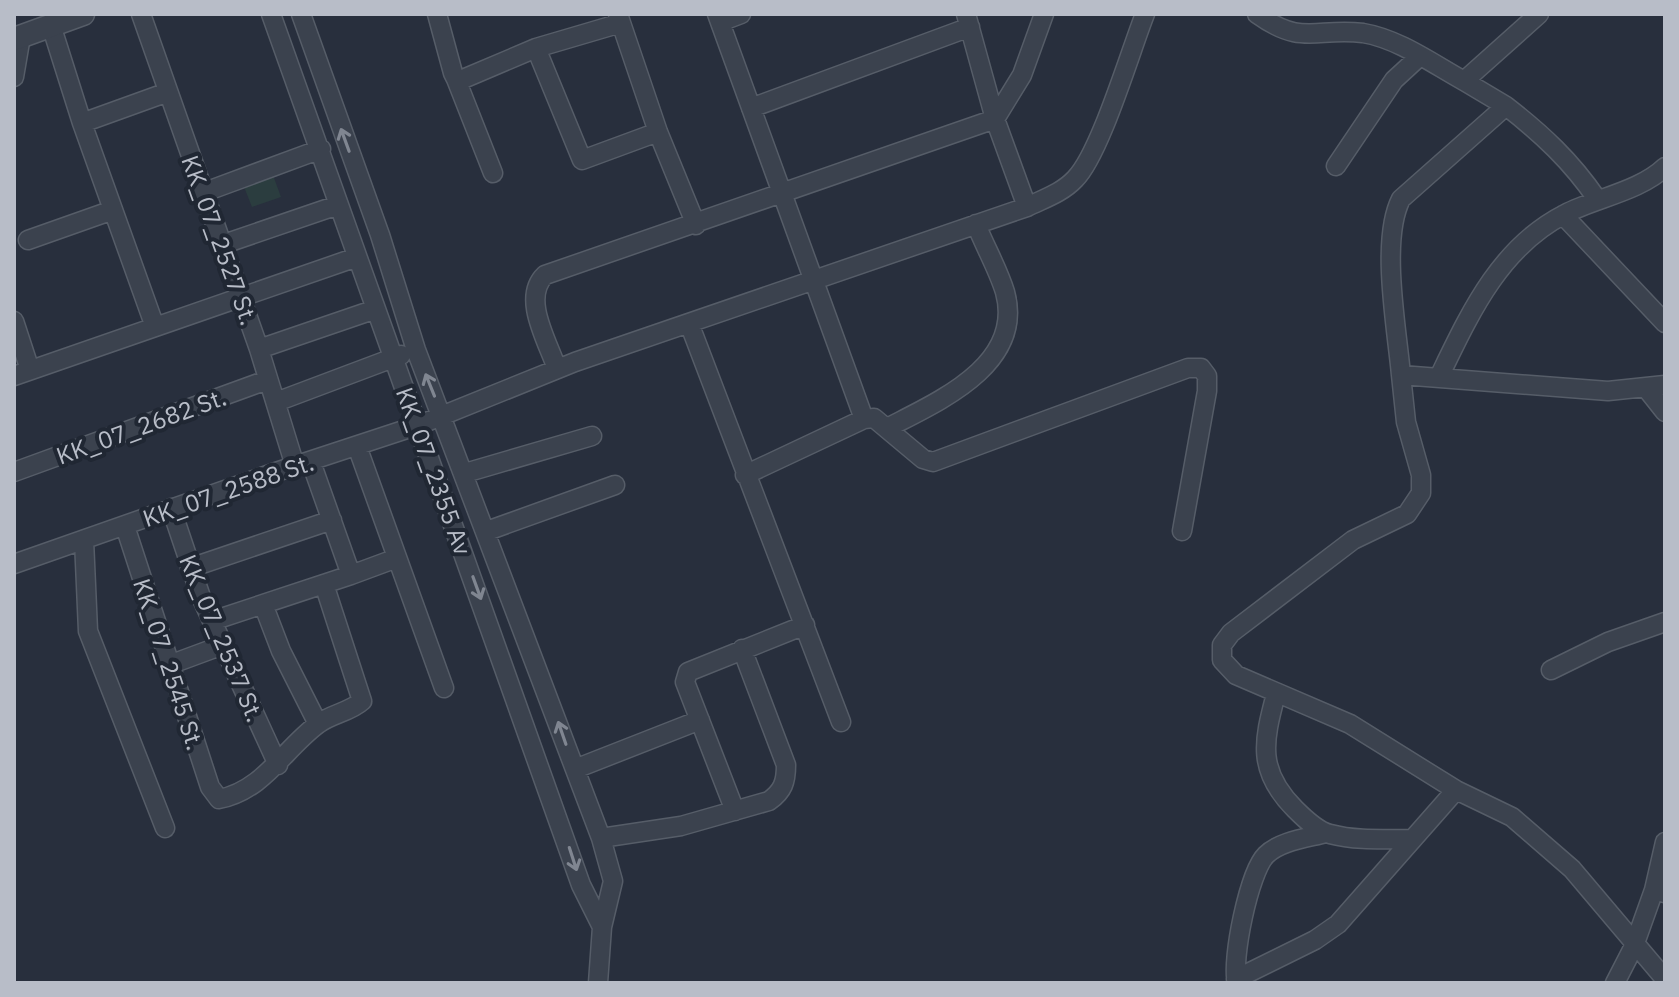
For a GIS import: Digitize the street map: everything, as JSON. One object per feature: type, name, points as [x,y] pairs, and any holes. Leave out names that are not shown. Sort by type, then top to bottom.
[{"type":"street","points":[[14,77],[17,38],[83,14]]},
{"type":"street","name":"KK_07_2527 St.","points":[[141,14],[259,349],[267,380],[303,464],[332,520],[351,575]]},
{"type":"street","name":"KK_07_2355 Av","points":[[271,14],[581,885],[602,927]]},
{"type":"street","name":"KK_07_2355 Av","points":[[301,14],[380,235],[416,350],[601,838],[613,881],[602,927],[598,983]]},
{"type":"street","points":[[437,14],[456,79],[493,173]]},
{"type":"street","points":[[741,14],[719,18],[864,419]]},
{"type":"street","points":[[557,369],[533,297],[536,284],[545,275],[995,119],[1022,75],[1044,14]]},
{"type":"street","name":"KK_07_2588 St.","points":[[14,564],[443,417],[557,369],[1027,207],[1058,193],[1076,179],[1091,155],[1145,14]]},
{"type":"street","points":[[1257,14],[1279,30],[1310,37],[1362,33],[1386,39],[1464,81],[1506,106],[1548,139],[1574,165],[1597,199]]},
{"type":"street","points":[[1464,81],[1539,14]]},
{"type":"street","points":[[456,79],[619,18],[658,132],[696,225]]},
{"type":"street","points":[[751,108],[968,21],[995,119],[1027,207]]},
{"type":"street","points":[[51,25],[82,123],[155,327]]},
{"type":"street","points":[[536,48],[582,160],[658,132]]},
{"type":"street","points":[[1336,166],[1394,80],[1419,57]]},
{"type":"street","points":[[82,123],[168,92]]},
{"type":"street","points":[[1506,106],[1401,199],[1397,208],[1393,251],[1401,375],[1406,422],[1421,475],[1421,493],[1407,514],[1353,540],[1231,633],[1222,645],[1222,660],[1227,668],[1276,694],[1350,724],[1456,790],[1512,817],[1560,859],[1665,979]]},
{"type":"street","points":[[202,193],[321,149]]},
{"type":"street","points":[[1440,375],[1471,310],[1495,272],[1526,241],[1563,215],[1664,170]]},
{"type":"street","points":[[221,245],[338,205]]},
{"type":"street","points":[[28,240],[113,210]]},
{"type":"street","points":[[1563,215],[1665,323]]},
{"type":"street","points":[[887,428],[956,391],[987,365],[1006,330],[1005,292],[976,224]]},
{"type":"street","points":[[14,321],[22,373],[357,257]]},
{"type":"street","points":[[259,349],[376,309]]},
{"type":"street","points":[[689,323],[841,722]]},
{"type":"street","points":[[276,402],[416,350]]},
{"type":"street","points":[[745,475],[864,419],[874,418],[923,459],[933,462],[1188,368],[1201,368],[1207,376],[1207,391],[1182,531]]},
{"type":"street","points":[[1401,375],[1440,375],[1608,391],[1665,385]]},
{"type":"street","name":"KK_07_2682 St.","points":[[14,472],[267,380]]},
{"type":"street","points":[[1646,388],[1665,412]]},
{"type":"street","points":[[465,473],[592,436]]},
{"type":"street","points":[[357,446],[444,688]]},
{"type":"street","points":[[487,531],[615,485]]},
{"type":"street","name":"KK_07_2537 St.","points":[[171,508],[190,568],[212,621],[278,765]]},
{"type":"street","points":[[190,568],[332,520]]},
{"type":"street","name":"KK_07_2545 St.","points":[[125,526],[210,787],[219,799],[229,797],[278,765]]},
{"type":"street","points":[[84,540],[88,631],[165,828]]},
{"type":"street","points":[[212,621],[397,558]]},
{"type":"street","points":[[278,765],[318,724],[362,701],[324,584]]},
{"type":"street","points":[[263,604],[281,651],[318,724]]},
{"type":"street","points":[[1551,670],[1608,642],[1665,622]]},
{"type":"street","points":[[735,811],[685,682],[688,672],[805,625]]},
{"type":"street","points":[[169,665],[223,645]]},
{"type":"street","points":[[601,838],[681,826],[769,801],[779,794],[786,781],[786,765],[742,649]]},
{"type":"street","points":[[1276,694],[1266,733],[1266,766],[1278,792],[1302,817],[1326,833],[1352,839],[1411,839]]},
{"type":"street","points":[[575,769],[700,720]]},
{"type":"street","points":[[1236,981],[1315,940],[1338,924],[1456,790]]},
{"type":"street","points":[[1236,981],[1241,935],[1259,864],[1276,848],[1326,833]]},
{"type":"street","points":[[1615,983],[1660,891],[1665,842]]},
{"type":"shaded area","points":[[267,159],[281,197],[252,207],[237,169]]}]
